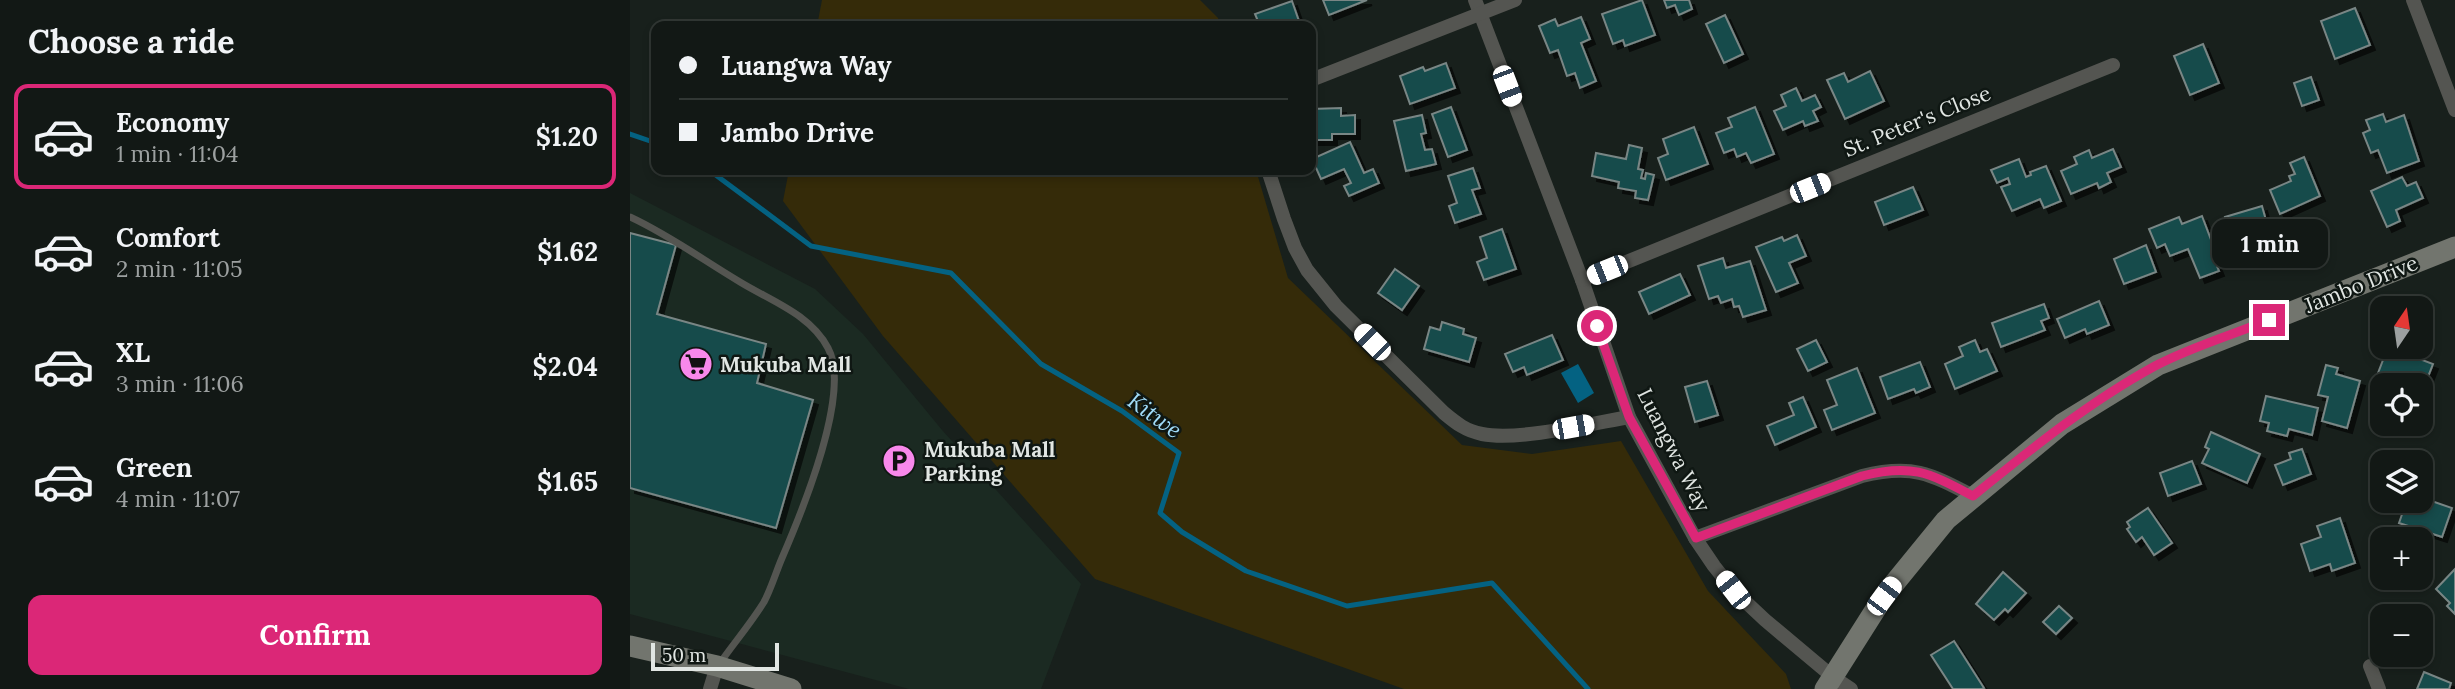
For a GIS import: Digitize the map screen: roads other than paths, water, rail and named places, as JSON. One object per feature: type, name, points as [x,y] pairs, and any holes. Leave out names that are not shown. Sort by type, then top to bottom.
[{"type":"main road","name":"Jambo Drive","points":[[1829,683],[1884,596],[1946,520],[2062,424],[2158,365],[2455,247]]},
{"type":"main road","points":[[630,646],[717,666],[791,689]]},
{"type":"street","points":[[1316,78],[1478,7],[1515,0]]},
{"type":"street","points":[[2413,0],[2455,110]]},
{"type":"street","name":"Luangwa Way","points":[[1478,7],[1582,280],[1629,417],[1696,538],[1733,590],[1829,683],[1851,689]]},
{"type":"street","name":"St. Peter's Close","points":[[1582,280],[2113,65]]},
{"type":"street","points":[[1270,175],[1295,248],[1307,270],[1336,306],[1462,428],[1481,434],[1499,435],[1573,427],[1629,417]]},
{"type":"street","points":[[1696,538],[1862,476],[1885,470],[1913,470],[1931,474],[1973,496]]},
{"type":"street","points":[[710,689],[717,666]]},
{"type":"street","points":[[2370,667],[2379,689]]},
{"type":"lane","points":[[630,217],[663,232],[741,283],[792,310],[821,335],[830,352],[835,386],[824,445],[805,503],[764,602],[717,666]]},
{"type":"water","points":[[1578,364],[1594,393],[1578,403],[1561,373]]},
{"type":"waterway","name":"Kitwe","points":[[630,134],[651,141]]},
{"type":"waterway","name":"Kitwe","points":[[716,175],[811,246],[951,273],[1041,364],[1122,411],[1179,453],[1160,513],[1182,532],[1246,571],[1347,606],[1492,583],[1588,689]]},
{"type":"place","name":"Mukuba Mall","points":[[696,364]]},
{"type":"place","name":"Mukuba Mall Parking","points":[[899,461]]}]
